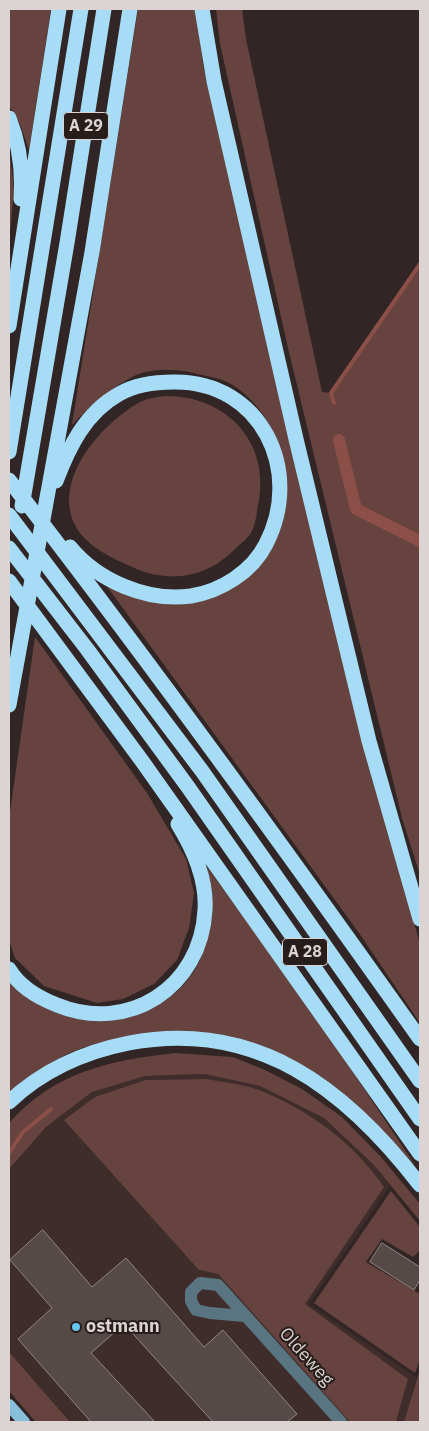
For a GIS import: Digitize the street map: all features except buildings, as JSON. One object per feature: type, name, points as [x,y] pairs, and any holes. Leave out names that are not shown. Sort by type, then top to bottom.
[{"type":"highway","points":[[9,326],[59,9]]},
{"type":"highway","name":"A 29","points":[[9,452],[81,9]]},
{"type":"highway","name":"A 29","points":[[9,580],[29,470],[104,9]]},
{"type":"highway","points":[[9,705],[92,252],[130,9]]},
{"type":"highway","points":[[202,9],[214,81],[300,458],[369,741],[420,919]]},
{"type":"highway","points":[[9,118],[18,140],[22,171],[21,200],[12,261],[16,286]]},
{"type":"highway","points":[[45,502],[52,493],[72,441],[98,410],[118,394],[141,385],[160,382],[181,382],[204,386],[228,395],[250,411],[266,432],[274,450],[281,483],[281,504],[274,528],[264,549],[238,577],[215,590],[198,595],[178,598],[159,596],[139,592],[116,583],[79,556],[61,536],[49,532]]},
{"type":"highway","points":[[9,480],[220,760],[420,1039]]},
{"type":"highway","name":"A 28","points":[[9,515],[202,771],[420,1081]]},
{"type":"highway","name":"A 28","points":[[9,548],[87,649],[188,787],[420,1119]]},
{"type":"highway","points":[[9,580],[142,761],[420,1154]]},
{"type":"highway","points":[[9,969],[30,991],[46,1001],[81,1014],[100,1015],[117,1014],[142,1005],[159,996],[178,980],[192,961],[201,935],[205,910],[204,886],[198,865],[187,840],[144,775],[142,761]]},
{"type":"highway","points":[[9,1102],[41,1077],[69,1060],[105,1048],[151,1039],[208,1039],[257,1051],[294,1066],[332,1092],[369,1126],[420,1185]]},
{"type":"main road","points":[[9,1406],[24,1422]]},
{"type":"street","name":"Oldeweg","points":[[244,1316],[342,1422]]},
{"type":"shaded area","points":[[9,9],[51,9],[29,150],[20,124],[9,105]]},
{"type":"shaded area","points":[[138,9],[196,9],[203,65],[363,745],[420,944],[420,1023],[359,933],[106,585],[133,595],[240,583],[271,550],[286,510],[285,467],[279,445],[269,424],[256,406],[233,385],[227,382],[190,372],[174,370],[141,373],[125,381],[93,404],[72,425]]},
{"type":"shaded area","points":[[216,9],[242,9],[246,39],[322,392],[332,393],[420,266],[420,875],[402,818],[288,348],[220,44]]},
{"type":"shaded area","points":[[9,147],[14,190],[9,243]]},
{"type":"shaded area","points":[[166,396],[187,398],[207,404],[224,413],[250,441],[257,458],[260,478],[256,517],[253,529],[249,535],[218,563],[197,573],[182,576],[165,576],[143,571],[101,551],[83,537],[75,525],[70,507],[70,489],[76,471],[85,454],[97,438],[111,423],[140,402]]},
{"type":"shaded area","points":[[35,637],[147,793],[186,859],[194,893],[189,928],[177,960],[154,984],[123,999],[97,1003],[44,986],[15,958],[9,940],[9,819]]},
{"type":"shaded area","points":[[207,867],[318,1020],[415,1165],[360,1109],[324,1079],[276,1052],[226,1037],[200,1033],[173,1033],[146,1035],[98,1043],[57,1059],[9,1094],[9,980],[41,1006],[62,1015],[106,1020],[150,1009],[169,998],[185,983],[203,953],[210,916],[210,891]]},
{"type":"shaded area","points":[[175,1053],[233,1057],[265,1070],[302,1089],[342,1117],[381,1157],[420,1204],[420,1221],[373,1164],[324,1118],[260,1086],[204,1074],[145,1076],[92,1092],[46,1127],[9,1169],[9,1123],[26,1106],[45,1092],[64,1080],[106,1065]]},
{"type":"shaded area","points":[[204,1074],[260,1086],[324,1118],[373,1164],[390,1186],[309,1304],[417,1378],[404,1422],[396,1422],[408,1379],[304,1304],[258,1090],[207,1079],[146,1080],[199,1270],[218,1274],[350,1422],[70,1422],[9,1352],[9,1169],[46,1127],[92,1092],[145,1076]]},
{"type":"shaded area","points":[[206,1079],[253,1088],[295,1107],[313,1118],[344,1142],[359,1156],[384,1187],[305,1304],[408,1379],[396,1422],[350,1422],[218,1274],[199,1270],[64,1120],[95,1097],[146,1080]]},
{"type":"shaded area","points":[[391,1191],[420,1227],[420,1250],[413,1257],[382,1239],[366,1262],[420,1294],[420,1359],[415,1373],[314,1303]]},
{"type":"shaded area","points":[[9,1352],[70,1422],[36,1422],[9,1391]]},
{"type":"shaded area","points":[[420,1369],[420,1422],[404,1422]]},
{"type":"waterway","points":[[334,403],[331,393],[420,264]]},
{"type":"waterway","points":[[339,440],[356,509],[420,541]]},
{"type":"waterway","points":[[9,1153],[23,1132],[51,1109]]},
{"type":"place","name":"ostmann","points":[[76,1327]]}]
